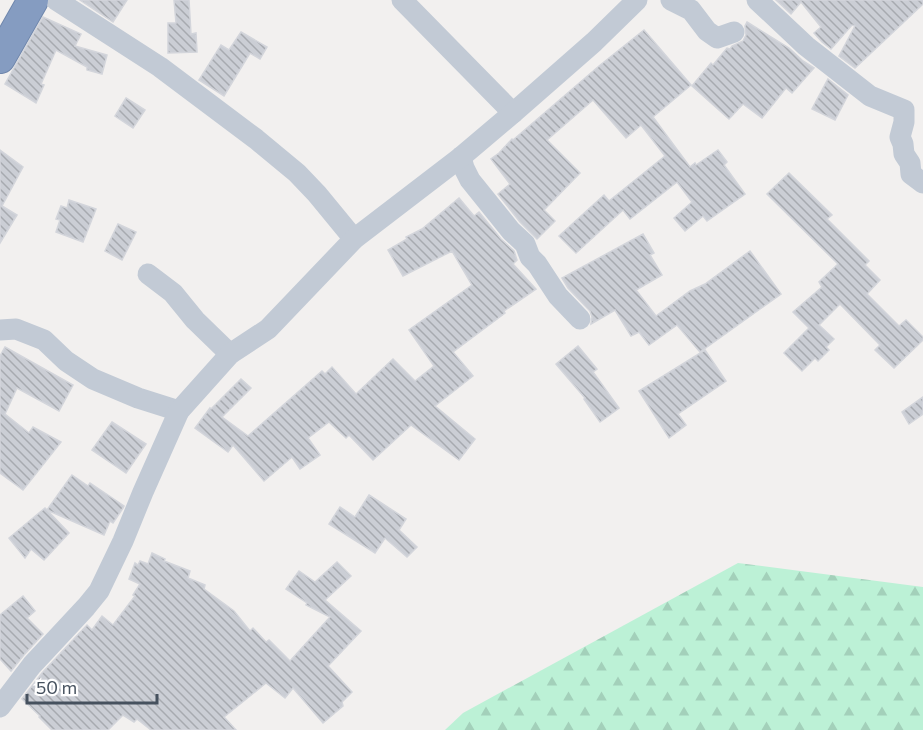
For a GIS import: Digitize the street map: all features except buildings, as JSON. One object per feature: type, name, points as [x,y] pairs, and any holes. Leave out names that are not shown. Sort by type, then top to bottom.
[{"type":"highway","points":[[0,58],[33,0]]},
{"type":"street","points":[[57,0],[160,67],[256,139],[297,173],[354,239]]},
{"type":"street","points":[[402,0],[513,113]]},
{"type":"street","points":[[0,707],[32,665],[99,591],[179,411],[230,354],[268,329],[354,239],[461,157],[594,42],[637,0]]},
{"type":"street","points":[[671,0],[691,9],[707,31],[717,38],[734,32]]},
{"type":"street","points":[[757,0],[806,46],[870,96],[904,110],[900,137],[904,154],[910,163],[912,174],[923,183]]},
{"type":"street","points":[[461,157],[470,180],[511,231],[525,244],[530,257],[558,296],[580,319]]},
{"type":"street","points":[[148,274],[173,293],[195,320],[230,354]]},
{"type":"street","points":[[0,330],[16,329],[44,340],[66,361],[93,380],[179,411]]},
{"type":"green space","points":[[738,563],[923,587],[923,730],[445,730],[463,713]]}]
